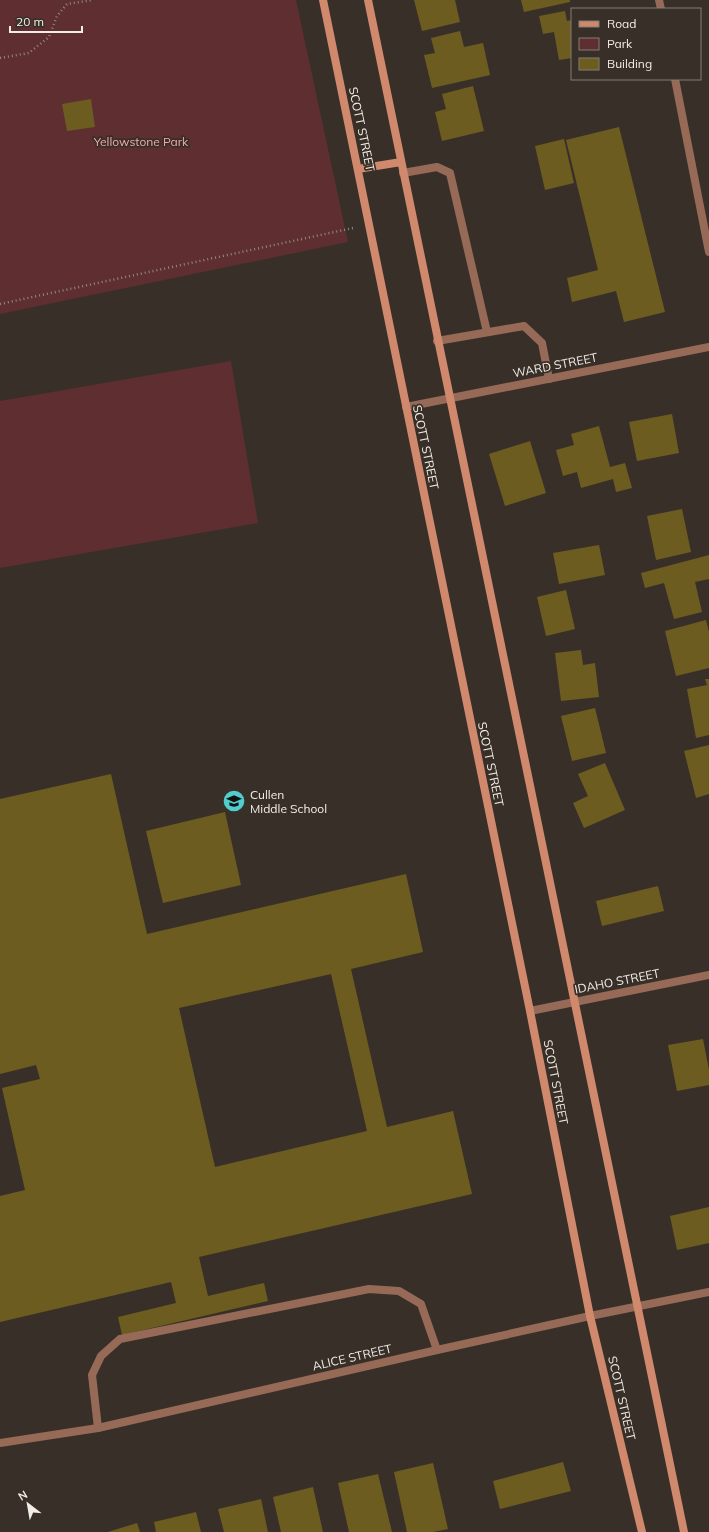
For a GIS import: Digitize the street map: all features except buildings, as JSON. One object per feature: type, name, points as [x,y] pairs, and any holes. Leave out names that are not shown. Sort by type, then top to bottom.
[{"type":"main road","name":"SCOTT STREET","points":[[323,0],[530,1011],[590,1316],[642,1532]]},
{"type":"main road","points":[[368,0],[684,1532]]},
{"type":"main road","points":[[358,170],[401,162]]},
{"type":"street","points":[[675,80],[709,252]]},
{"type":"street","points":[[403,173],[437,167],[450,173],[487,332]]},
{"type":"street","points":[[438,341],[524,326],[542,343],[549,379]]},
{"type":"street","name":"WARD STREET","points":[[406,407],[709,347]]},
{"type":"street","name":"IDAHO STREET","points":[[530,1011],[709,975]]},
{"type":"street","points":[[98,1428],[92,1376],[101,1356],[120,1340],[369,1289],[399,1291],[420,1304],[437,1350]]},
{"type":"street","name":"ALICE STREET","points":[[0,1443],[98,1428],[437,1350],[590,1316],[709,1292]]},
{"type":"path","points":[[0,58],[29,53],[48,38],[57,16],[67,4],[93,0]]},
{"type":"path","points":[[0,304],[369,224]]},
{"type":"green space","name":"Yellowstone Park","points":[[0,0],[296,0],[348,242],[0,314]]},
{"type":"green space","points":[[231,361],[258,523],[0,568],[0,401]]},
{"type":"place","name":"Cullen Middle School","points":[[234,801]]}]
